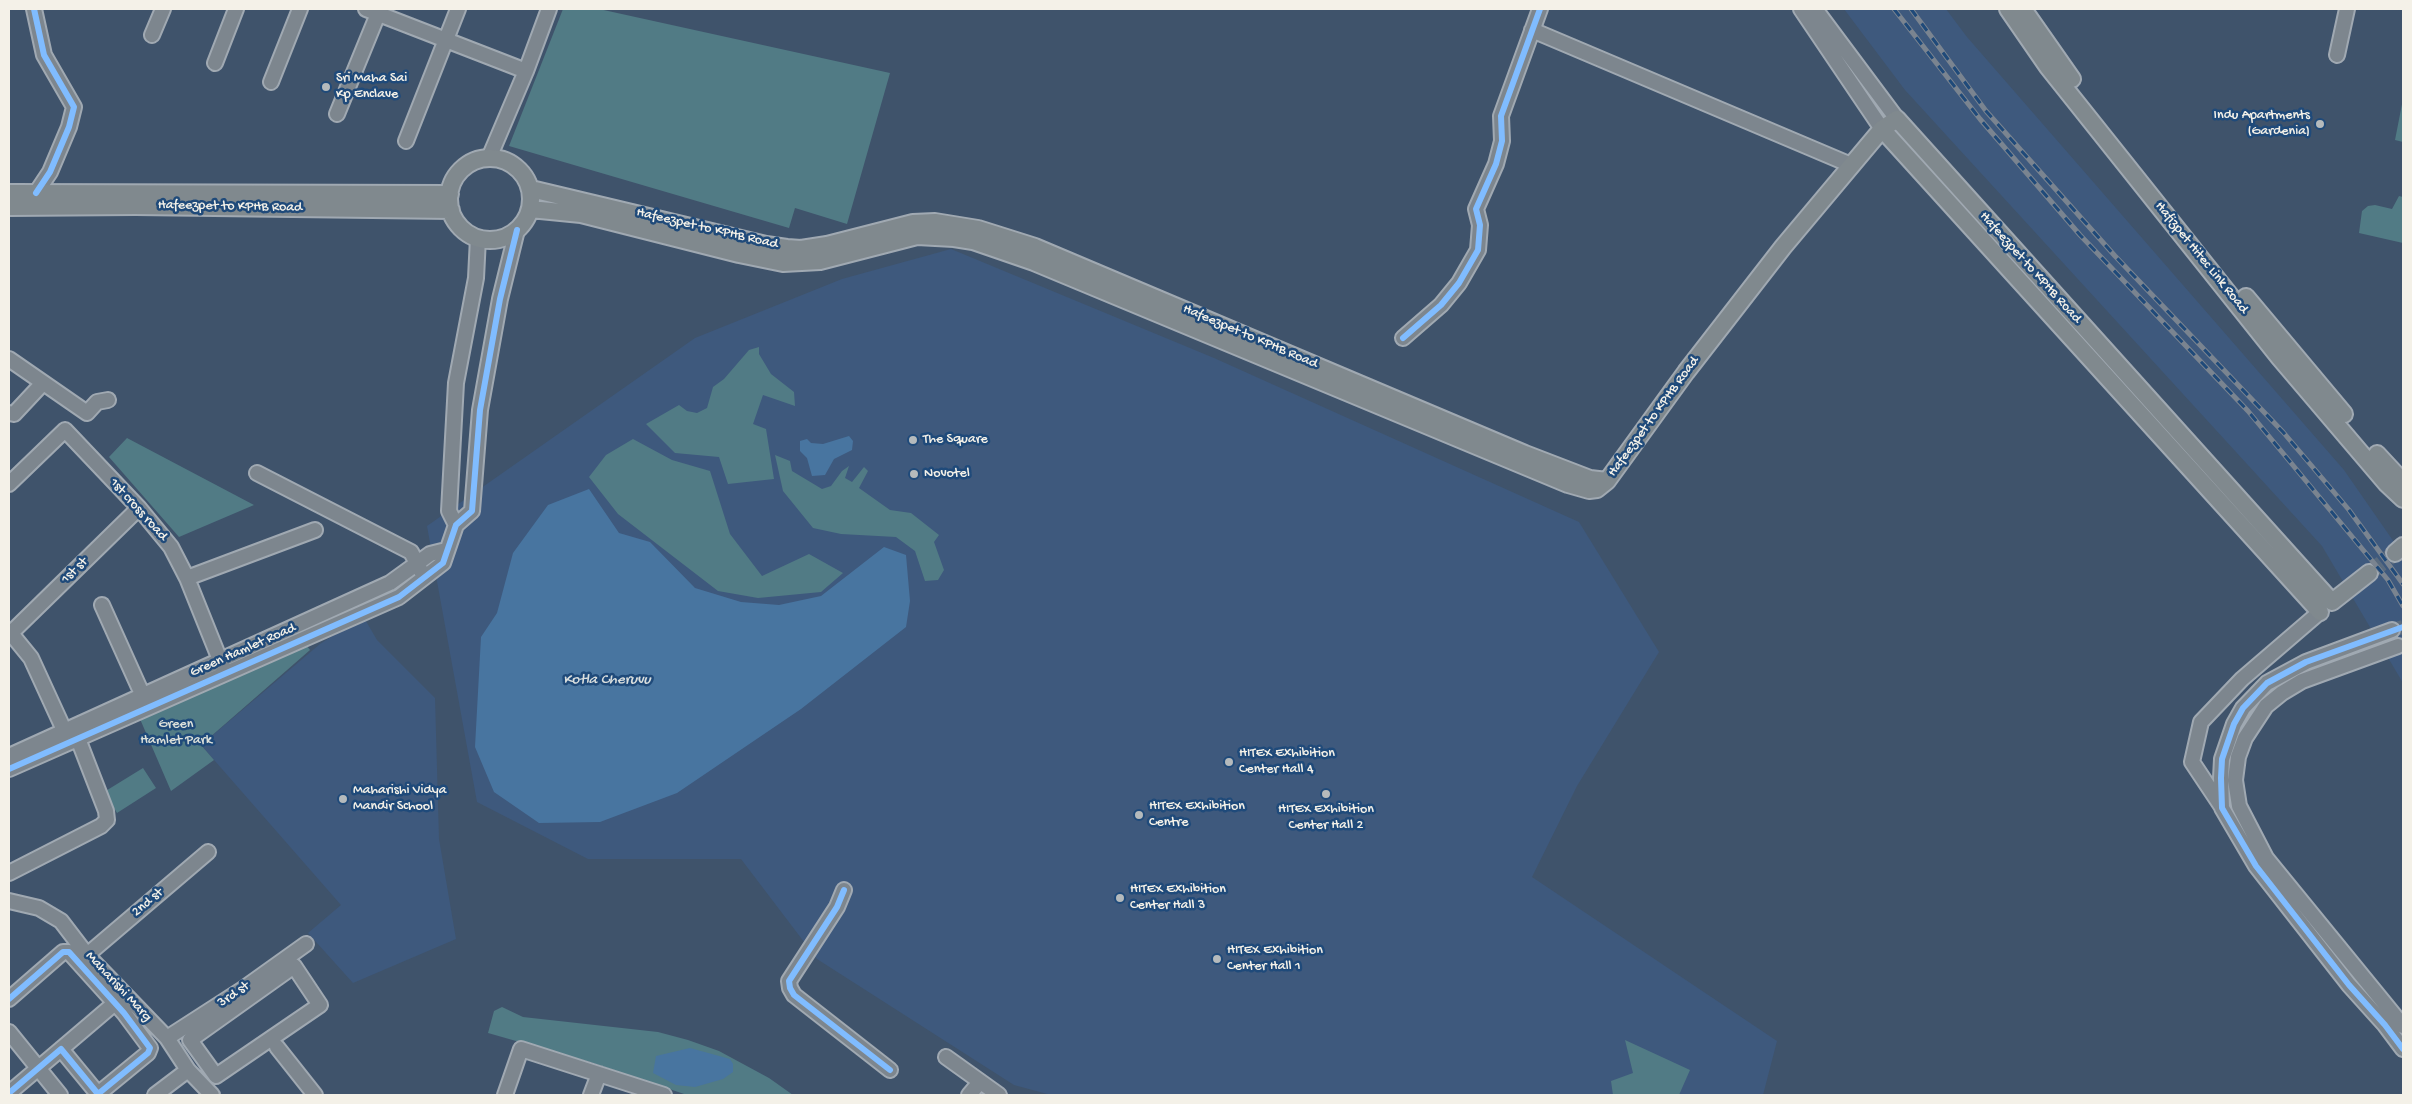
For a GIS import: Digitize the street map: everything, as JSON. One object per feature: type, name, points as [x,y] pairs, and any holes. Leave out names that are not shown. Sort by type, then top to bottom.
[{"type":"main road","name":"Hafizpet Hitec Link Road","points":[[2008,9],[2048,67],[2280,357],[2387,484],[2403,499]]},
{"type":"main road","points":[[2023,9],[2058,62],[2174,208],[2381,459],[2403,482]]},
{"type":"main road","name":"Hafeezpet to KPHB Road","points":[[531,189],[766,245],[787,248],[801,249],[826,245],[913,223],[935,222],[978,229],[1036,247],[1526,454],[1590,479],[1607,481],[1692,364],[1783,247],[1882,129],[1897,119],[2326,607]]},
{"type":"main road","points":[[1882,129],[2326,607],[2369,573]]},
{"type":"main road","points":[[489,158],[515,167],[531,189],[530,209],[525,221],[517,230],[505,237],[492,240],[478,238],[466,232],[457,222],[450,202],[452,183],[467,166],[489,158]]},
{"type":"main road","name":"Hafeezpet to KPHB Road","points":[[9,193],[450,202]]},
{"type":"main road","name":"Hafeezpet to KPHB Road","points":[[9,207],[450,202]]},
{"type":"main road","points":[[530,209],[590,216],[739,254],[783,262],[820,261],[917,236],[973,241],[1034,262],[1568,484],[1593,490],[1603,486],[1607,481]]},
{"type":"street","points":[[34,9],[44,55],[74,107],[69,127],[50,172],[36,193]]},
{"type":"street","points":[[152,35],[163,9]]},
{"type":"street","points":[[215,63],[236,9]]},
{"type":"street","points":[[272,82],[300,9]]},
{"type":"street","points":[[406,140],[458,9]]},
{"type":"street","points":[[489,158],[526,71],[548,9]]},
{"type":"street","points":[[1403,338],[1441,305],[1459,283],[1478,250],[1480,233],[1476,208],[1496,164],[1502,140],[1501,116],[1540,9]]},
{"type":"street","points":[[1801,9],[1882,129]]},
{"type":"street","points":[[1815,9],[1897,119]]},
{"type":"street","points":[[2337,54],[2347,9]]},
{"type":"street","points":[[337,114],[375,10],[445,40],[526,71]]},
{"type":"street","points":[[1532,30],[1851,165]]},
{"type":"street","points":[[478,238],[476,278],[456,383],[449,511],[456,524],[472,511],[480,410],[500,299],[517,230]]},
{"type":"street","points":[[9,359],[86,413],[97,402],[108,400]]},
{"type":"street","points":[[9,413],[14,414],[43,383]]},
{"type":"street","name":"1st cross road","points":[[9,484],[64,430],[139,508],[171,547],[187,578],[222,667]]},
{"type":"street","points":[[257,473],[411,552],[425,578]]},
{"type":"street","name":"1st st","points":[[10,632],[139,508]]},
{"type":"street","name":"Green Hamlet Road","points":[[9,769],[72,732],[143,696],[399,597],[443,563],[456,524]]},
{"type":"street","points":[[187,578],[315,530]]},
{"type":"street","name":"Green Hamlet Road","points":[[9,756],[72,732],[222,667],[390,583],[430,554],[446,550]]},
{"type":"street","points":[[102,605],[143,696]]},
{"type":"street","points":[[2326,607],[2242,679],[2201,722],[2192,762],[2256,866],[2343,965],[2403,1026]]},
{"type":"street","points":[[2222,808],[2222,759],[2242,708],[2255,694],[2282,674],[2306,662],[2392,630]]},
{"type":"street","points":[[9,873],[101,826],[107,820],[106,811],[72,732],[31,658],[10,632]]},
{"type":"street","points":[[2398,646],[2302,680],[2266,706],[2255,721],[2238,757],[2235,780],[2238,806],[2266,858],[2403,1049]]},
{"type":"street","name":"2nd st","points":[[87,955],[208,852]]},
{"type":"street","points":[[844,890],[837,907],[789,981],[790,988],[794,995],[890,1070]]},
{"type":"street","name":"Maharishi Marg","points":[[9,901],[39,908],[61,921],[120,1001],[167,1038],[205,1093]]},
{"type":"street","name":"3rd st","points":[[167,1038],[243,995],[302,946]]},
{"type":"street","points":[[9,999],[66,950],[120,1001],[150,1048],[148,1053],[97,1095],[61,1048]]},
{"type":"street","points":[[294,966],[320,1005],[216,1076],[190,1040],[243,995],[294,966]]},
{"type":"street","points":[[9,1093],[120,1001]]},
{"type":"street","points":[[9,1032],[60,1095]]},
{"type":"street","points":[[277,1047],[315,1095]]},
{"type":"street","points":[[505,1095],[521,1049],[664,1095]]},
{"type":"street","points":[[946,1057],[999,1095]]},
{"type":"street","points":[[155,1095],[188,1070]]},
{"type":"street","points":[[591,1095],[598,1074]]},
{"type":"street","points":[[969,1095],[980,1082]]},
{"type":"shaded area","points":[[1844,9],[1946,9],[1967,37],[2344,470],[2403,555],[2403,683],[2322,546],[1905,90]]},
{"type":"shaded area","points":[[951,249],[1214,358],[1579,522],[1659,652],[1577,786],[1532,877],[1777,1041],[1763,1095],[1051,1095],[1014,1085],[817,959],[741,859],[588,859],[477,802],[427,526],[695,338],[842,279]]},
{"type":"shaded area","name":"Maharishi Vidya Mandir School","points":[[363,616],[377,640],[435,698],[439,839],[456,939],[353,983],[308,933],[341,905],[201,745],[320,644]]},
{"type":"green space","points":[[563,9],[599,9],[890,73],[847,224],[795,208],[789,228],[509,146]]},
{"type":"green space","points":[[2403,99],[2403,142],[2395,140]]},
{"type":"green space","points":[[2399,196],[2403,197],[2403,243],[2359,233],[2362,211],[2368,206],[2375,205],[2392,209]]},
{"type":"green space","points":[[759,347],[759,354],[771,374],[794,392],[795,406],[763,395],[753,424],[766,429],[774,479],[728,484],[719,457],[675,453],[646,424],[679,405],[687,411],[697,413],[707,408],[713,387],[724,379],[749,350]]},
{"type":"green space","points":[[127,438],[254,505],[179,537],[109,457]]},
{"type":"green space","points":[[633,439],[672,460],[710,471],[730,534],[762,576],[809,554],[843,573],[821,592],[758,598],[718,591],[618,514],[589,477],[606,455]]},
{"type":"green space","points":[[775,455],[790,461],[792,471],[822,489],[831,486],[842,471],[849,466],[845,478],[852,482],[864,467],[868,471],[859,488],[890,510],[911,513],[939,535],[934,542],[944,570],[938,580],[925,581],[915,551],[896,537],[841,534],[813,528],[783,491]]},
{"type":"green space","name":"Green Hamlet Park","points":[[307,646],[310,650],[201,745],[214,760],[171,791],[140,719]]},
{"type":"green space","points":[[143,768],[156,788],[117,813],[104,792]]},
{"type":"green space","points":[[502,1007],[523,1017],[658,1032],[688,1040],[719,1051],[769,1078],[793,1095],[687,1095],[593,1063],[488,1033],[494,1011]]},
{"type":"green space","points":[[1625,1040],[1690,1070],[1679,1095],[1613,1095],[1611,1081],[1633,1073]]},
{"type":"water","points":[[849,436],[853,441],[852,450],[834,459],[825,475],[812,476],[807,458],[800,451],[800,441],[807,439],[811,443],[823,444]]},
{"type":"water","name":"Kotla Cheruvu","points":[[589,489],[619,533],[650,542],[695,588],[741,602],[779,605],[821,596],[884,547],[906,555],[910,601],[906,627],[801,709],[677,793],[600,822],[539,823],[494,792],[475,747],[481,637],[497,613],[513,553],[548,505]]},
{"type":"water","points":[[690,1048],[730,1059],[733,1064],[733,1072],[723,1079],[695,1087],[676,1085],[653,1073],[656,1056]]},
{"type":"tunnel","points":[[2369,573],[2395,553]]},
{"type":"tunnel","points":[[2392,630],[2403,627]]},
{"type":"railway","points":[[1894,9],[1980,119],[2080,235],[2248,411],[2388,580],[2403,606]]},
{"type":"railway","points":[[1911,9],[1986,111],[2115,256],[2283,432],[2349,510],[2403,584]]},
{"type":"cycle path","points":[[34,9],[44,55],[74,107],[69,127],[50,172],[36,193]]},
{"type":"cycle path","points":[[1403,338],[1441,305],[1459,283],[1478,250],[1480,225],[1476,209],[1496,164],[1502,141],[1501,116],[1540,9]]},
{"type":"cycle path","points":[[9,769],[399,597],[443,563],[456,525],[472,511],[480,410],[500,299],[517,230]]},
{"type":"cycle path","points":[[2403,627],[2306,662],[2267,683],[2243,708],[2234,724],[2222,759],[2221,778],[2222,808],[2256,866],[2349,985],[2385,1025],[2403,1049]]},
{"type":"cycle path","points":[[844,890],[837,907],[789,981],[790,988],[794,995],[890,1070]]},
{"type":"cycle path","points":[[9,999],[63,952],[69,952],[124,1013],[150,1048],[148,1053],[98,1094],[61,1049],[9,1093]]},
{"type":"place","name":"Sri Maha Sai Kp Enclave","points":[[326,87]]},
{"type":"place","name":"Indu Apartments (Gardenia)","points":[[2320,124]]},
{"type":"place","name":"The Square","points":[[913,440]]},
{"type":"place","name":"Novotel","points":[[914,474]]},
{"type":"place","name":"HITEX Exhibition Center Hall 4","points":[[1229,762]]},
{"type":"place","name":"HITEX Exhibition Center Hall 2","points":[[1326,794]]},
{"type":"place","name":"Maharishi Vidya Mandir School","points":[[343,799]]},
{"type":"place","name":"HITEX Exhibition Centre","points":[[1139,815]]},
{"type":"place","name":"HITEX Exhibition Center Hall 3","points":[[1120,898]]},
{"type":"place","name":"HITEX Exhibition Center Hall 1","points":[[1217,959]]}]
